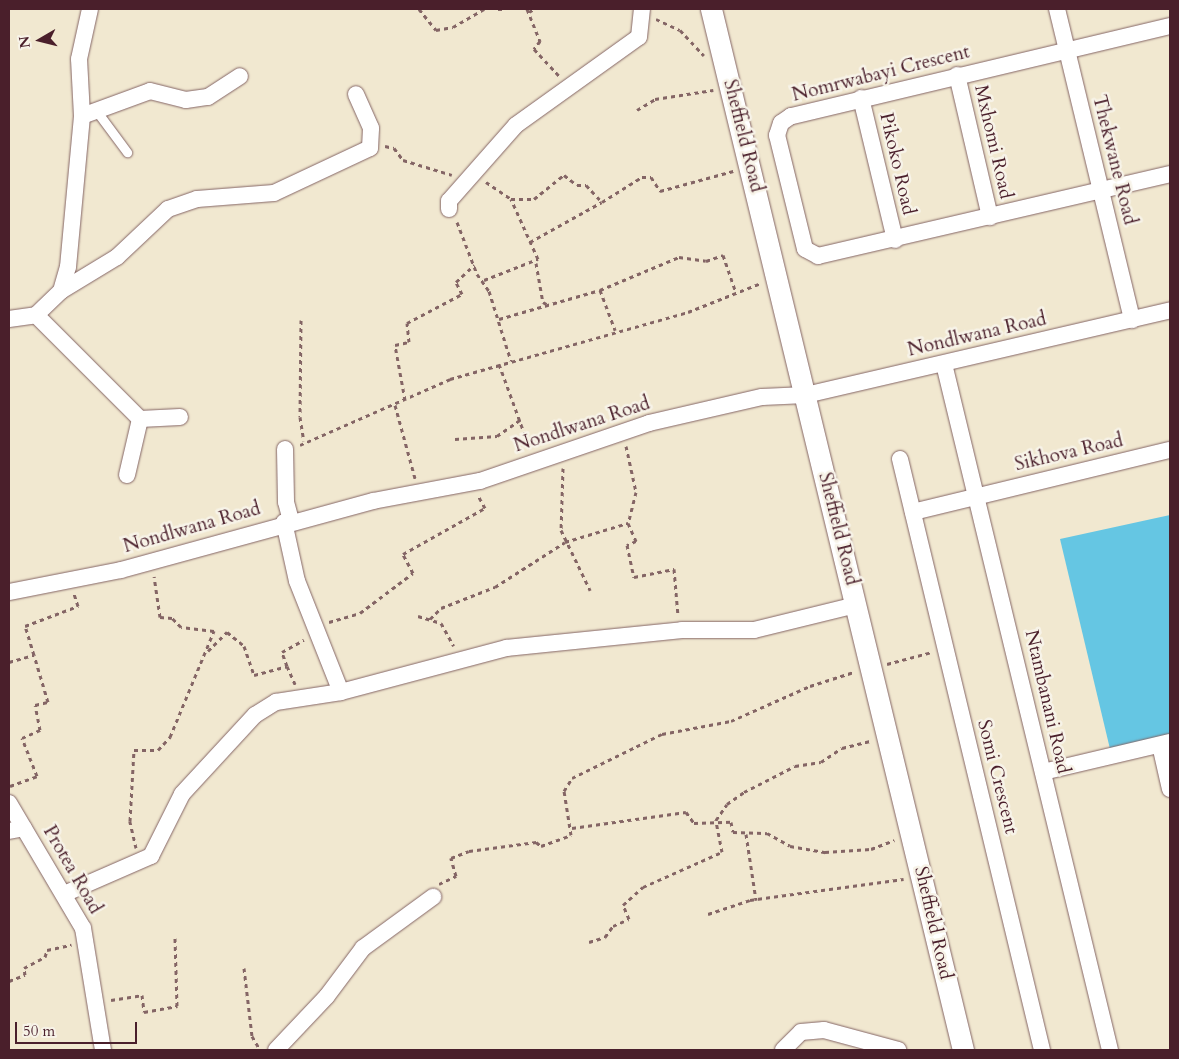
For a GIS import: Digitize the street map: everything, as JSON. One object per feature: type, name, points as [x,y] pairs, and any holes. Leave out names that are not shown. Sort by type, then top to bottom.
[{"type":"street","points":[[61,291],[73,241],[90,115],[79,59],[90,9]]},
{"type":"street","name":"Sheffield Road","points":[[711,9],[856,605],[879,666],[922,876],[963,1050]]},
{"type":"street","name":"Thekwane Road","points":[[1057,9],[1132,320]]},
{"type":"street","points":[[450,208],[449,201],[471,180],[516,125],[568,85],[623,52],[639,37],[643,13]]},
{"type":"street","name":"Nomrwabayi Crescent","points":[[1170,26],[1066,48],[791,116],[781,123],[777,134],[808,253],[818,256],[894,240],[1170,174]]},
{"type":"street","name":"Mxhomi Road","points":[[957,75],[990,217]]},
{"type":"street","points":[[90,115],[150,91],[186,100],[208,97],[240,76]]},
{"type":"street","points":[[9,319],[36,316],[61,291],[117,256],[168,209],[197,199],[274,193],[373,144],[356,94]]},
{"type":"street","name":"Pikoko Road","points":[[861,98],[894,240]]},
{"type":"street","name":"Nondlwana Road","points":[[9,592],[69,581],[149,562],[287,522],[468,484],[621,432],[745,400],[806,395],[1170,310]]},
{"type":"street","points":[[36,316],[140,419],[180,417]]},
{"type":"street","name":"Ntambanani Road","points":[[944,364],[1110,1050]]},
{"type":"street","points":[[127,475],[140,419]]},
{"type":"street","points":[[285,449],[287,522],[296,581],[341,692]]},
{"type":"street","name":"Sikhova Road","points":[[976,496],[1170,450]]},
{"type":"street","name":"Somi Crescent","points":[[900,459],[1042,1050]]},
{"type":"street","points":[[913,512],[976,496]]},
{"type":"street","points":[[64,894],[151,856],[182,794],[255,715],[276,702],[341,692],[506,648],[682,630],[768,628],[856,605]]},
{"type":"street","points":[[1043,772],[1165,744],[1170,789]]},
{"type":"street","name":"Protea Road","points":[[9,803],[16,830],[64,894],[86,942],[103,1050]]},
{"type":"street","points":[[276,1050],[327,996],[363,948],[433,897]]},
{"type":"street","points":[[783,1050],[801,1032],[824,1030],[898,1050]]},
{"type":"lane","points":[[90,115],[128,152]]},
{"type":"path","points":[[419,9],[436,30],[453,27],[484,9]]},
{"type":"path","points":[[498,9],[503,9]]},
{"type":"path","points":[[534,9],[528,10],[530,25],[540,41],[534,49],[568,85]]},
{"type":"path","points":[[643,13],[680,30],[700,57],[708,56]]},
{"type":"path","points":[[637,110],[655,99],[716,90]]},
{"type":"path","points":[[373,144],[394,148],[403,160],[437,168],[471,180],[511,199],[534,199],[564,175],[577,185],[586,185],[602,202]]},
{"type":"path","points":[[530,242],[602,202],[642,177],[651,177],[660,191],[735,171]]},
{"type":"path","points":[[511,199],[538,259],[536,263],[543,302],[549,305]]},
{"type":"path","points":[[450,208],[474,265],[484,280],[499,320],[511,361]]},
{"type":"path","points":[[499,320],[600,290],[679,257],[706,261],[723,256],[736,292]]},
{"type":"path","points":[[484,280],[536,263]]},
{"type":"path","points":[[405,400],[395,345],[409,342],[407,323],[462,294],[456,282],[474,265]]},
{"type":"path","points":[[285,449],[395,405],[450,379],[668,315],[763,283]]},
{"type":"path","points":[[600,290],[615,330]]},
{"type":"path","points":[[301,320],[300,417],[304,441]]},
{"type":"path","points":[[499,364],[522,419],[535,461]]},
{"type":"path","points":[[395,405],[418,493]]},
{"type":"path","points":[[455,439],[496,436],[522,419]]},
{"type":"path","points":[[621,432],[635,480],[632,512],[628,523],[636,541],[627,545],[634,577],[674,570],[682,630]]},
{"type":"path","points":[[561,451],[560,524],[566,542],[590,590]]},
{"type":"path","points":[[299,699],[282,652],[318,632],[330,621],[360,613],[413,573],[403,554],[485,508],[468,484]]},
{"type":"path","points":[[430,620],[441,608],[495,587],[566,542],[628,523]]},
{"type":"path","points":[[136,862],[130,821],[134,750],[152,752],[166,743],[214,631],[181,627],[172,618],[160,617],[149,562]]},
{"type":"path","points":[[9,787],[37,776],[22,738],[40,730],[35,705],[48,702],[25,626],[78,606],[69,581]]},
{"type":"path","points":[[418,616],[448,630],[459,659]]},
{"type":"path","points":[[207,651],[227,632],[244,646],[254,675],[287,666]]},
{"type":"path","points":[[433,897],[446,878],[456,876],[451,858],[479,847],[536,842],[541,846],[571,835],[572,828],[564,791],[572,778],[662,734],[731,721],[810,686],[946,649]]},
{"type":"path","points":[[9,662],[34,655]]},
{"type":"path","points":[[589,942],[606,937],[613,926],[629,919],[623,905],[643,887],[722,852],[716,820],[727,804],[778,774],[871,741]]},
{"type":"path","points":[[572,828],[686,812],[694,823],[716,820],[731,822],[733,832],[746,834],[767,833],[790,846],[834,853],[871,849],[895,839]]},
{"type":"path","points":[[746,834],[756,900]]},
{"type":"path","points":[[708,914],[756,900],[922,876]]},
{"type":"path","points":[[96,1003],[142,995],[144,1012],[177,1006],[175,938]]},
{"type":"path","points":[[9,981],[25,975],[24,968],[45,957],[47,950],[86,942]]},
{"type":"path","points":[[244,968],[252,1036],[260,1050]]},
{"type":"water","points":[[1170,515],[1170,734],[1110,749],[1060,539]]}]
